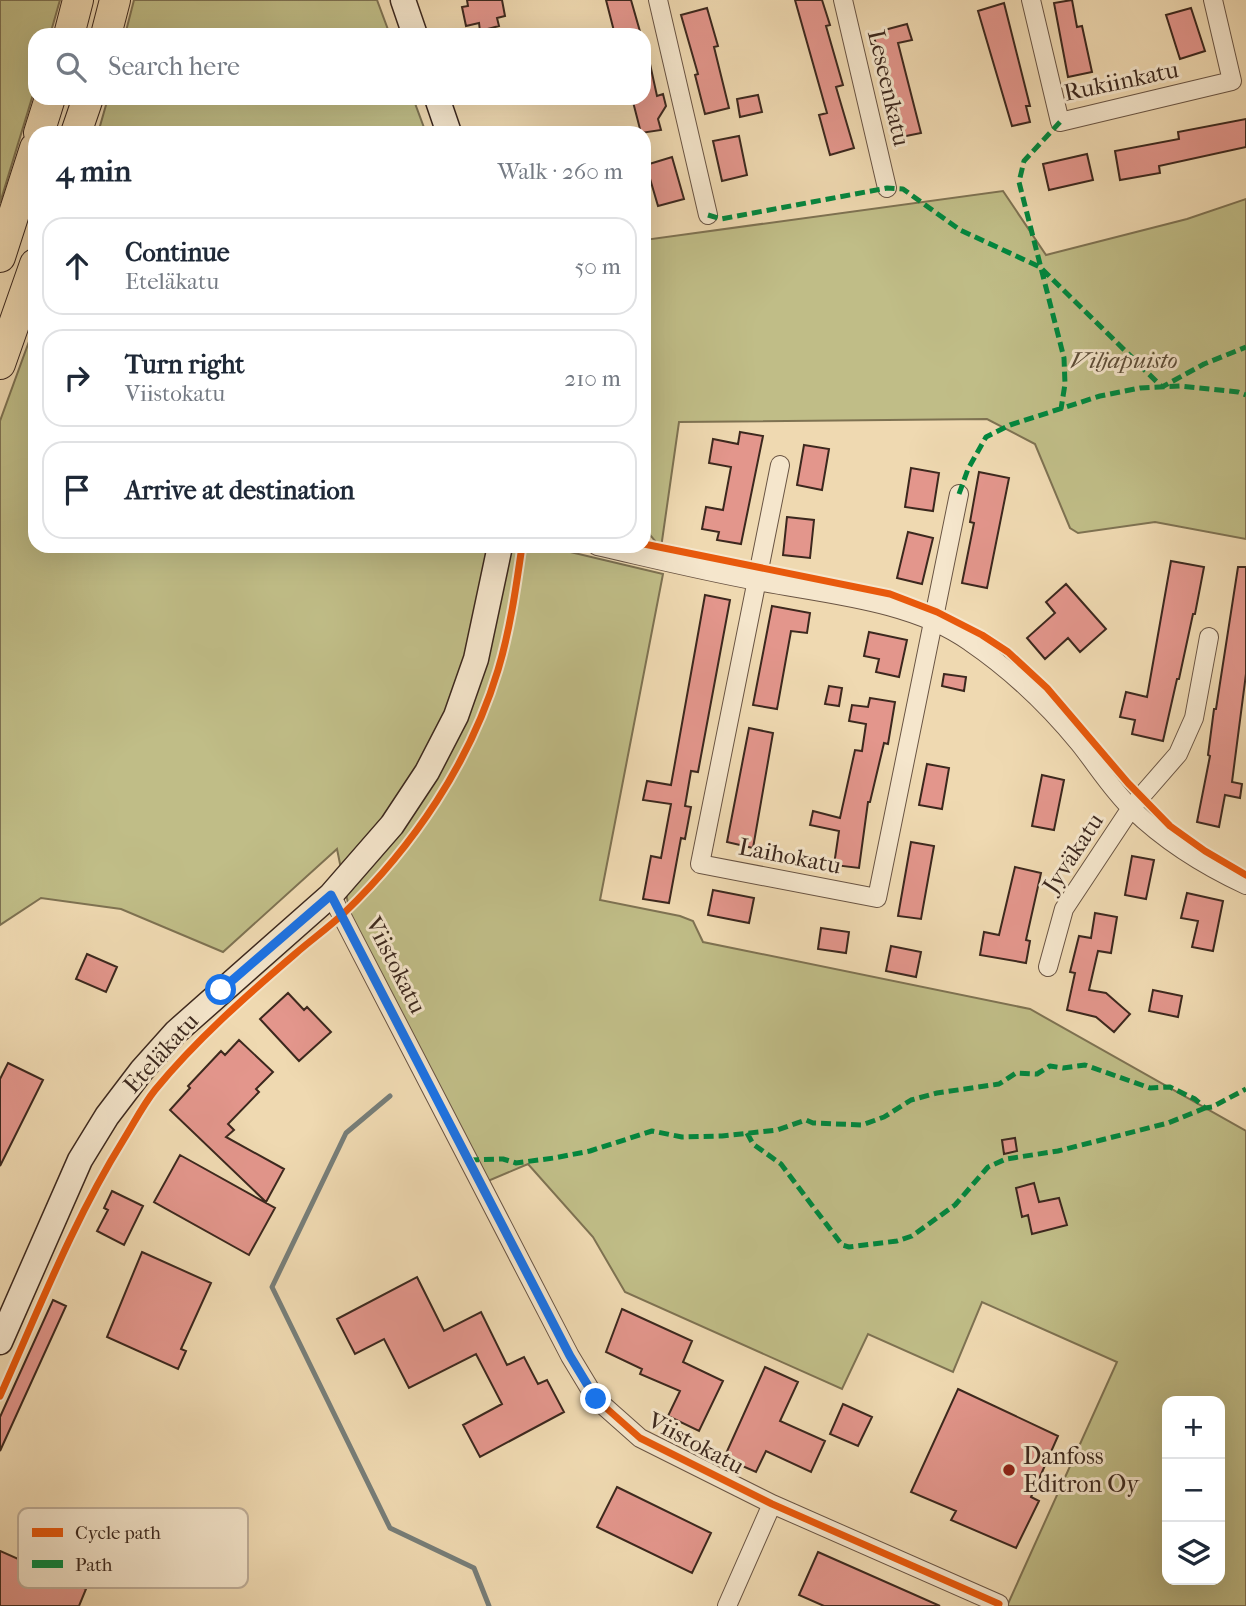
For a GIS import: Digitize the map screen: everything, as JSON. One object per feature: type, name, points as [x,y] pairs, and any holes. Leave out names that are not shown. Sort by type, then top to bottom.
[{"type":"highway","points":[[71,28],[78,0]]},
{"type":"highway","points":[[108,28],[115,0]]},
{"type":"highway","points":[[42,126],[48,105]]},
{"type":"highway","points":[[78,126],[86,105]]},
{"type":"highway","points":[[0,257],[28,170]]},
{"type":"highway","points":[[0,364],[28,284]]},
{"type":"main road","points":[[403,0],[413,28]]},
{"type":"main road","points":[[439,105],[447,126]]},
{"type":"main road","name":"Eteläkatu","points":[[0,1342],[80,1160],[107,1116],[142,1070],[176,1032],[331,895],[392,825],[427,772],[456,716],[476,659],[499,553]]},
{"type":"street","points":[[658,0],[708,215]]},
{"type":"street","name":"Leseenkatu","points":[[843,0],[887,188]]},
{"type":"street","name":"Rukiinkatu","points":[[1031,0],[1060,122],[1232,81],[1213,0]]},
{"type":"street","points":[[757,581],[780,465]]},
{"type":"street","points":[[934,622],[959,494]]},
{"type":"street","points":[[629,553],[881,605],[934,622],[968,640],[1006,668],[1043,702],[1131,808],[1170,841],[1210,869],[1246,886]]},
{"type":"street","name":"Laihokatu","points":[[757,581],[701,864],[877,898],[934,622]]},
{"type":"street","name":"Jyväkatu","points":[[1048,967],[1064,909],[1131,808],[1178,754],[1194,718],[1209,637]]},
{"type":"street","name":"Viistokatu","points":[[331,895],[570,1356],[596,1399],[640,1438],[722,1481],[999,1604]]},
{"type":"street","points":[[727,1606],[772,1504]]},
{"type":"green space","points":[[0,0],[60,0],[52,28],[28,28],[30,105],[0,203]]},
{"type":"green space","points":[[134,0],[377,0],[387,28],[127,28]]},
{"type":"green space","points":[[106,105],[416,105],[423,126],[100,126]]},
{"type":"green space","name":"Viljapuisto","points":[[1003,191],[1046,255],[1187,219],[1246,199],[1246,539],[1155,522],[1078,533],[1070,528],[1035,444],[987,419],[679,422],[661,548],[651,536],[651,239]]},
{"type":"green space","points":[[28,344],[28,553],[574,553],[663,574],[600,900],[693,921],[703,942],[1030,1009],[1246,1131],[1246,1606],[1007,1606],[1117,1362],[982,1302],[953,1372],[868,1334],[842,1389],[625,1292],[593,1237],[528,1164],[488,1181],[352,923],[337,849],[223,952],[121,909],[41,898],[0,925],[0,421]]},
{"type":"building","points":[[467,0],[502,0],[505,16],[497,18],[499,26],[491,28],[480,28],[479,23],[466,26],[462,7],[468,6]]},
{"type":"building","points":[[606,0],[631,0],[639,28],[613,28]]},
{"type":"building","points":[[795,0],[822,0],[830,25],[826,26],[843,85],[836,87],[854,148],[830,155],[819,115],[827,113]]},
{"type":"building","points":[[1072,0],[1077,27],[1082,26],[1092,72],[1068,77],[1054,3]]},
{"type":"building","points":[[1004,3],[1030,106],[1026,106],[1030,122],[1012,126],[978,11]]},
{"type":"building","points":[[707,8],[718,46],[714,47],[729,108],[705,114],[695,75],[698,74],[681,15]]},
{"type":"building","points":[[1191,8],[1205,51],[1180,59],[1166,15]]},
{"type":"building","points":[[907,24],[912,40],[898,43],[921,133],[896,138],[887,97],[890,96],[873,33]]},
{"type":"building","points":[[651,69],[657,96],[663,94],[666,106],[658,119],[661,130],[651,132],[651,126],[639,126],[634,105],[651,105]]},
{"type":"building","points":[[758,95],[762,112],[740,117],[737,99]]},
{"type":"building","points":[[1246,119],[1246,147],[1159,166],[1160,173],[1120,180],[1115,151],[1179,139],[1178,132]]},
{"type":"building","points":[[739,136],[747,175],[722,181],[713,141]]},
{"type":"building","points":[[1087,154],[1093,180],[1049,190],[1043,164]]},
{"type":"building","points":[[672,157],[684,199],[658,206],[651,182],[651,163]]},
{"type":"building","points":[[740,432],[763,436],[741,544],[717,540],[719,532],[702,529],[706,507],[723,510],[731,467],[709,463],[713,439],[738,444]]},
{"type":"building","points":[[804,445],[829,449],[822,490],[797,485]]},
{"type":"building","points":[[911,468],[939,473],[933,511],[905,507]]},
{"type":"building","points":[[979,472],[1009,478],[987,588],[962,583],[974,523],[970,522]]},
{"type":"building","points":[[787,517],[814,520],[810,558],[783,555]]},
{"type":"building","points":[[908,532],[933,538],[922,584],[897,578]]},
{"type":"building","points":[[1171,561],[1204,567],[1163,741],[1132,734],[1135,720],[1120,717],[1126,692],[1147,697]]},
{"type":"building","points":[[1238,567],[1246,567],[1246,674],[1232,782],[1242,784],[1240,798],[1225,795],[1219,827],[1197,822],[1210,756],[1214,709]]},
{"type":"building","points":[[1066,584],[1106,629],[1080,652],[1068,638],[1045,659],[1027,638],[1055,613],[1046,602]]},
{"type":"building","points":[[705,595],[730,600],[698,772],[691,771],[685,806],[691,807],[685,839],[681,838],[669,903],[643,899],[651,856],[661,858],[671,804],[643,800],[647,781],[671,785]]},
{"type":"building","points":[[772,606],[810,613],[807,633],[791,631],[777,709],[753,705]]},
{"type":"building","points":[[869,632],[907,640],[899,677],[876,672],[879,659],[864,656]]},
{"type":"building","points":[[944,674],[966,677],[964,691],[942,686]]},
{"type":"building","points":[[829,686],[842,688],[839,706],[825,704]]},
{"type":"building","points":[[870,698],[895,702],[888,744],[884,743],[868,802],[859,868],[834,865],[839,831],[810,825],[813,811],[840,818],[855,750],[862,751],[866,724],[849,721],[852,705],[868,707]]},
{"type":"building","points":[[749,728],[773,733],[753,848],[727,842]]},
{"type":"building","points":[[927,764],[949,768],[942,809],[919,805]]},
{"type":"building","points":[[1042,775],[1064,780],[1054,830],[1032,826]]},
{"type":"building","points":[[911,842],[934,846],[921,919],[898,916]]},
{"type":"building","points":[[1132,856],[1154,860],[1146,899],[1125,895]]},
{"type":"building","points":[[1015,867],[1041,873],[1026,940],[1030,941],[1026,963],[980,955],[984,932],[999,935]]},
{"type":"building","points":[[713,890],[754,898],[749,923],[708,915]]},
{"type":"building","points":[[1187,893],[1223,901],[1213,951],[1192,947],[1198,921],[1181,918]]},
{"type":"building","points":[[1095,913],[1117,917],[1111,953],[1098,951],[1089,990],[1106,993],[1130,1014],[1114,1032],[1096,1017],[1067,1010],[1075,973],[1070,972],[1079,936],[1091,938]]},
{"type":"building","points":[[821,928],[849,932],[846,953],[818,949]]},
{"type":"building","points":[[891,946],[921,952],[916,977],[886,971]]},
{"type":"building","points":[[87,954],[117,967],[106,992],[76,979]]},
{"type":"building","points":[[1153,990],[1182,996],[1178,1017],[1149,1011]]},
{"type":"building","points":[[288,993],[304,1010],[307,1007],[331,1032],[299,1061],[260,1019]]},
{"type":"building","points":[[239,1040],[273,1072],[256,1089],[259,1092],[228,1124],[234,1130],[226,1137],[284,1169],[266,1202],[170,1110],[221,1051],[225,1055]]},
{"type":"building","points":[[8,1063],[43,1080],[0,1166],[0,1079]]},
{"type":"building","points":[[1015,1138],[1017,1151],[1004,1154],[1002,1140]]},
{"type":"building","points":[[180,1155],[275,1208],[249,1255],[154,1202]]},
{"type":"building","points":[[1034,1183],[1039,1202],[1059,1198],[1067,1225],[1032,1234],[1028,1215],[1022,1217],[1016,1188]]},
{"type":"building","points":[[112,1191],[143,1206],[124,1245],[97,1231],[108,1210],[104,1208]]},
{"type":"building","points":[[142,1252],[211,1283],[181,1349],[186,1351],[178,1369],[107,1337]]},
{"type":"building","points":[[417,1277],[444,1331],[481,1312],[507,1365],[524,1357],[538,1384],[547,1380],[564,1412],[480,1457],[463,1425],[502,1404],[476,1354],[409,1388],[384,1339],[355,1354],[337,1319]]},
{"type":"building","points":[[53,1300],[66,1306],[0,1451],[0,1417]]},
{"type":"building","points":[[622,1309],[692,1341],[683,1362],[723,1381],[699,1431],[668,1416],[680,1391],[640,1374],[642,1369],[606,1352]]},
{"type":"building","points":[[765,1367],[798,1382],[780,1421],[825,1441],[811,1472],[766,1451],[756,1472],[724,1458]]},
{"type":"building","name":"Danfoss Editron Oy","points":[[958,1389],[1058,1436],[1031,1497],[1039,1501],[1016,1548],[951,1520],[956,1511],[911,1492]]},
{"type":"building","points":[[843,1404],[872,1417],[858,1446],[830,1434]]},
{"type":"building","points":[[617,1487],[711,1533],[692,1573],[597,1527]]},
{"type":"building","points":[[0,1551],[18,1559],[18,1588],[86,1589],[79,1606],[0,1606]]},
{"type":"building","points":[[818,1552],[940,1606],[824,1606],[799,1595]]},
{"type":"waterway","points":[[390,1096],[346,1133],[272,1287],[390,1528],[474,1568],[489,1606]]},
{"type":"marked path","points":[[1060,122],[1024,161],[1019,182],[1064,358],[1065,384],[1061,409]]},
{"type":"marked path","points":[[708,215],[721,219],[887,188],[903,189],[960,230],[1040,267],[1162,387],[1204,364],[1246,347]]},
{"type":"marked path","points":[[959,494],[968,469],[986,437],[1010,425],[1100,396],[1140,388],[1180,386],[1246,395]]},
{"type":"marked path","points":[[469,1160],[503,1159],[516,1163],[554,1158],[590,1151],[652,1131],[682,1137],[722,1136],[777,1130],[806,1120],[813,1123],[862,1125],[884,1117],[911,1100],[937,1093],[999,1084],[1016,1073],[1037,1074],[1050,1066],[1063,1068],[1085,1065],[1150,1088],[1170,1087],[1195,1099],[1205,1108],[1246,1089]]},
{"type":"marked path","points":[[747,1133],[753,1144],[781,1164],[842,1245],[849,1247],[897,1241],[912,1236],[955,1205],[988,1167],[1006,1159],[1058,1151],[1168,1123],[1205,1108]]},
{"type":"cycle path","points":[[651,545],[890,594],[937,612],[982,635],[1008,652],[1047,688],[1128,783],[1170,826],[1246,875]]},
{"type":"cycle path","points":[[0,1396],[89,1202],[151,1096],[222,1019],[338,918],[369,887],[416,832],[436,802],[472,738],[498,670],[521,553]]},
{"type":"cycle path","points":[[331,895],[570,1356],[596,1399],[640,1438],[772,1504],[999,1604]]},
{"type":"place","name":"Danfoss Editron Oy","points":[[1009,1470]]},
{"type":"route","points":[[221,990],[331,895],[570,1356],[596,1399]]}]
